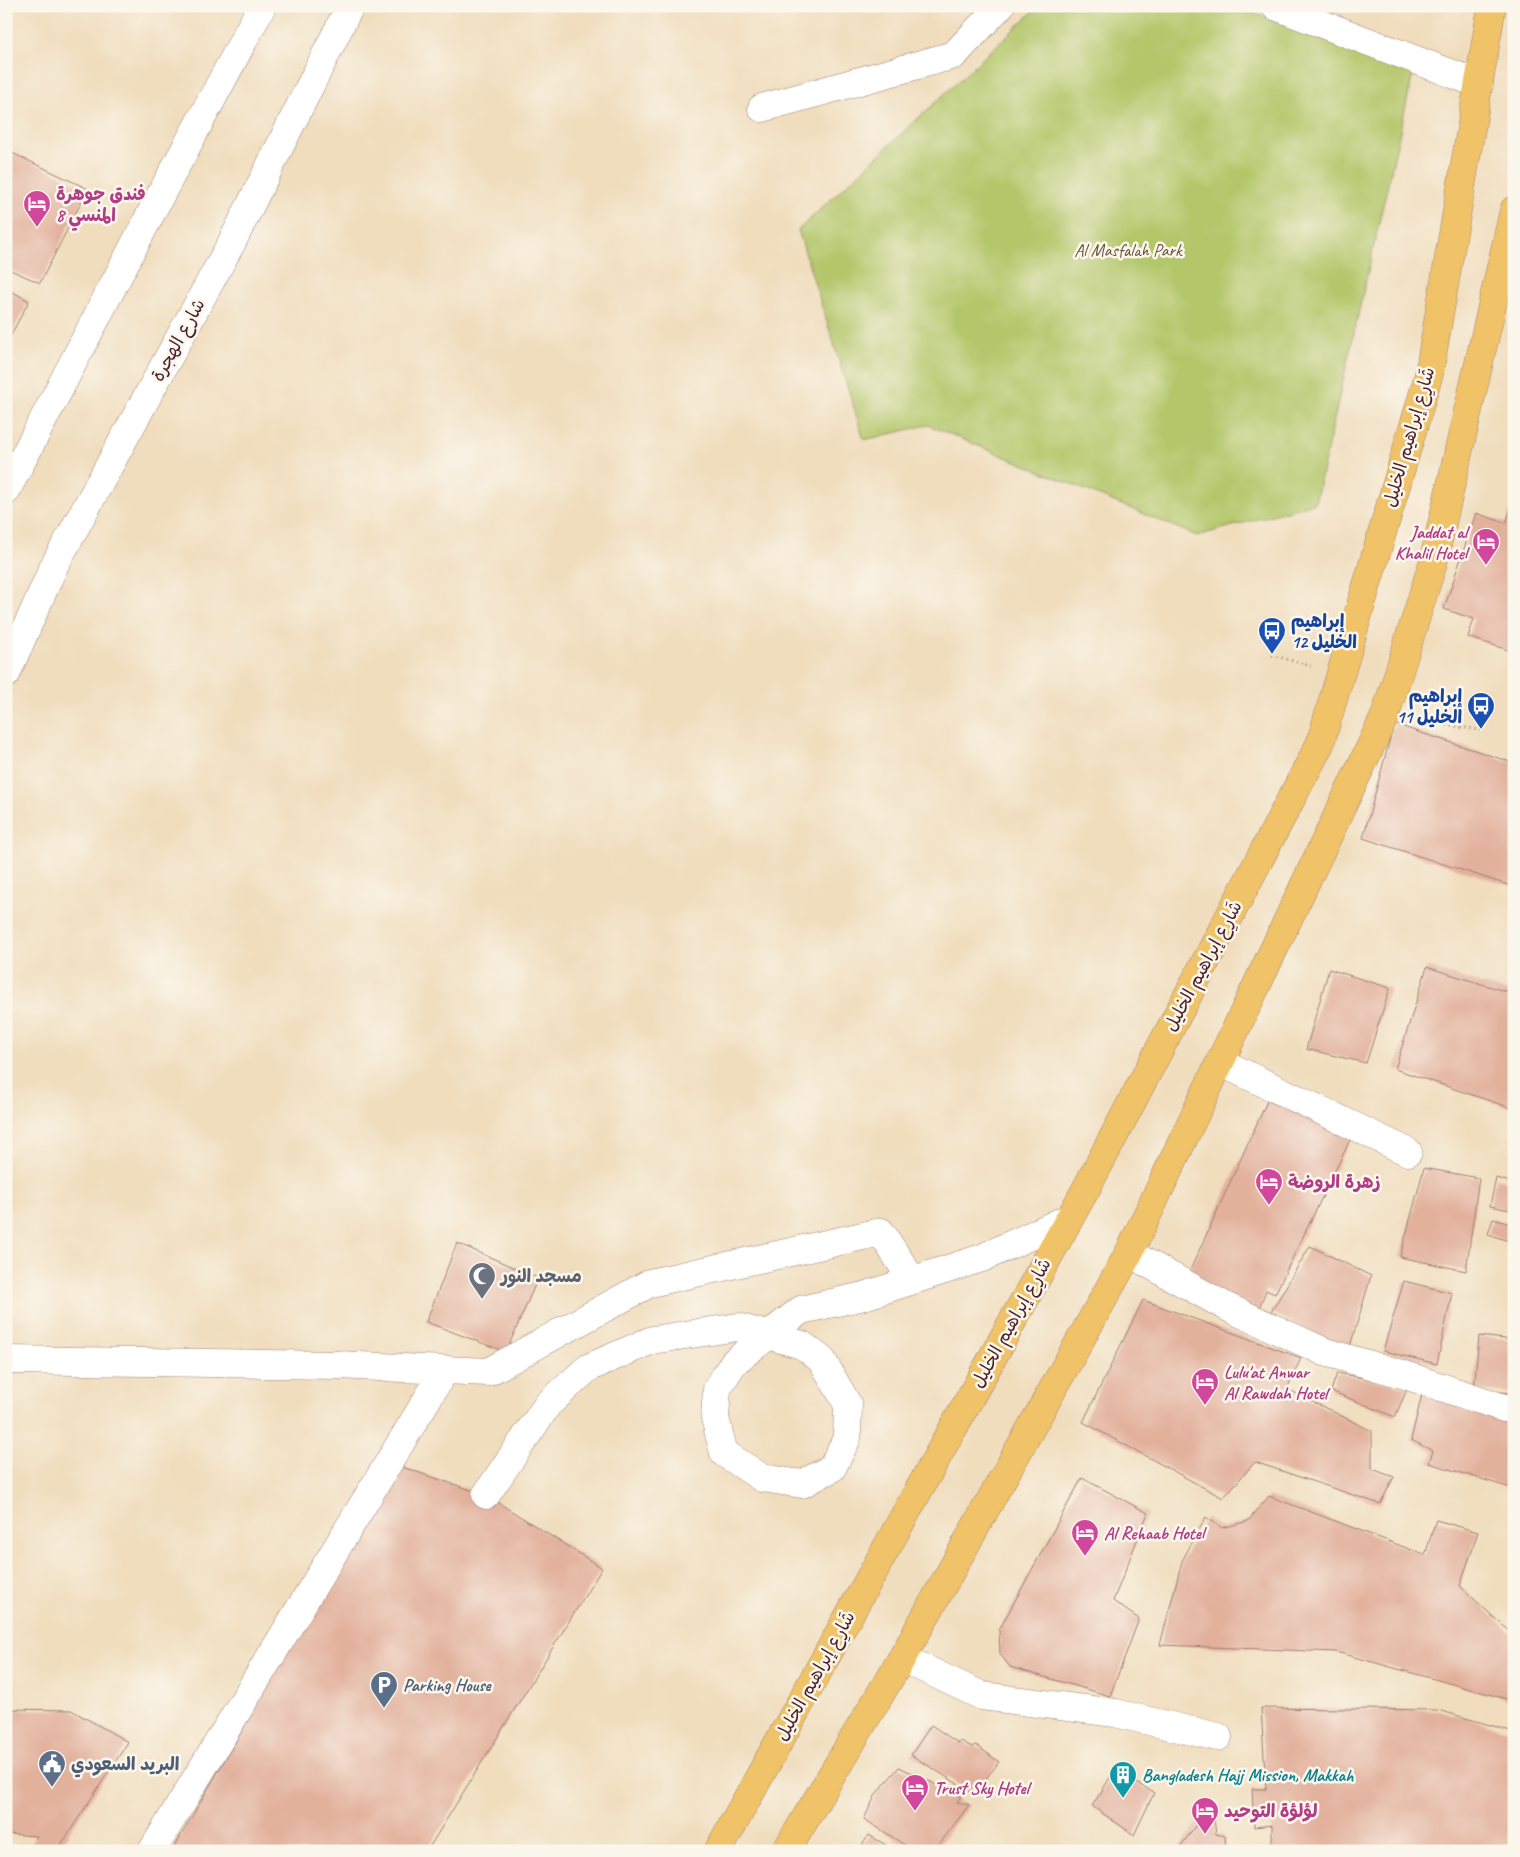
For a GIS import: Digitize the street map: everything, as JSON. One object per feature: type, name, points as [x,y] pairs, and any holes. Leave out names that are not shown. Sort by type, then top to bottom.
[{"type":"main road","name":"شَارِع إبراهيم الخليل","points":[[718,1851],[1069,1218],[1320,744],[1429,374],[1492,6]]},
{"type":"main road","points":[[786,1851],[902,1658],[1129,1253],[1386,716],[1433,563],[1514,210]]},
{"type":"street","points":[[6,492],[156,203],[262,6]]},
{"type":"street","name":"شارع الهجرة","points":[[6,674],[54,566],[232,242],[350,6]]},
{"type":"street","points":[[762,108],[954,55],[1000,6]]},
{"type":"street","points":[[1275,6],[1479,84]]},
{"type":"street","points":[[1220,1062],[1408,1152]]},
{"type":"street","points":[[486,1495],[548,1404],[588,1368],[652,1340],[738,1327],[748,1330],[766,1335],[774,1337],[802,1345],[822,1360],[848,1405],[847,1438],[832,1468],[802,1484],[762,1478],[724,1453],[715,1418],[717,1389],[734,1362],[764,1339],[771,1333],[778,1327],[801,1310],[864,1296],[982,1258],[1069,1218]]},
{"type":"street","points":[[6,1360],[328,1365],[488,1372],[650,1283],[880,1232],[912,1280]]},
{"type":"street","points":[[1129,1253],[1228,1307],[1325,1352],[1402,1374],[1504,1408],[1514,1408]]},
{"type":"street","points":[[152,1851],[445,1370]]},
{"type":"street","points":[[902,1658],[982,1696],[1115,1713],[1218,1737]]},
{"type":"path","points":[[1272,656],[1340,674]]},
{"type":"path","points":[[1386,716],[1481,730]]},
{"type":"green space","name":"Al Masfalah Park","points":[[1039,6],[1234,6],[1414,70],[1315,503],[1197,536],[928,425],[864,440],[798,230]]},
{"type":"building","name":"فندق جوهرة المنسي 8","points":[[6,150],[88,189],[40,283],[6,268]]},
{"type":"building","points":[[6,288],[29,301],[6,344]]},
{"type":"building","name":"Jaddat al Khalil Hotel","points":[[1511,509],[1514,510],[1514,652],[1468,637],[1474,619],[1444,609],[1476,513],[1506,523]]},
{"type":"building","points":[[1394,724],[1514,763],[1514,887],[1363,838]]},
{"type":"building","points":[[1427,967],[1514,994],[1514,1109],[1395,1069]]},
{"type":"building","points":[[1329,969],[1390,988],[1366,1063],[1306,1049]]},
{"type":"building","name":"زهرة الروضة","points":[[1269,1097],[1353,1134],[1275,1294],[1266,1290],[1258,1311],[1187,1277]]},
{"type":"building","points":[[1424,1168],[1479,1178],[1466,1271],[1400,1257]]},
{"type":"building","points":[[1496,1178],[1514,1183],[1514,1211],[1490,1206]]},
{"type":"building","points":[[1493,1219],[1514,1225],[1514,1243],[1488,1234]]},
{"type":"building","name":"مسجد النور","points":[[457,1243],[538,1278],[506,1352],[426,1322]]},
{"type":"building","points":[[1310,1246],[1371,1276],[1349,1350],[1271,1312]]},
{"type":"building","points":[[1404,1281],[1452,1293],[1437,1364],[1383,1351]]},
{"type":"building","name":"Lulu'at Anwar Al Rawdah Hotel","points":[[1143,1300],[1301,1358],[1287,1389],[1372,1431],[1372,1469],[1394,1477],[1380,1504],[1255,1462],[1223,1498],[1083,1422]]},
{"type":"building","points":[[1479,1336],[1514,1340],[1514,1393],[1474,1390]]},
{"type":"building","points":[[1337,1373],[1408,1387],[1395,1417],[1331,1391]]},
{"type":"building","points":[[1423,1390],[1514,1423],[1514,1489],[1429,1463],[1433,1451],[1411,1440]]},
{"type":"building","name":"Parking House","points":[[396,1465],[486,1495],[602,1568],[427,1851],[172,1851]]},
{"type":"building","name":"Al Rehaab Hotel","points":[[1082,1478],[1148,1513],[1113,1601],[1139,1619],[1110,1696],[1010,1667],[1000,1654],[999,1630]]},
{"type":"building","points":[[1269,1496],[1425,1555],[1436,1520],[1478,1532],[1460,1586],[1514,1636],[1514,1701],[1336,1652],[1160,1645],[1182,1561],[1206,1517],[1222,1528],[1248,1521]]},
{"type":"building","points":[[1261,1708],[1438,1710],[1514,1732],[1514,1851],[1272,1851],[1272,1825],[1254,1827],[1252,1789],[1266,1789]]},
{"type":"building","name":"البريد السعودي","points":[[6,1709],[71,1710],[128,1742],[57,1851],[27,1851],[37,1836],[6,1834]]},
{"type":"building","points":[[931,1725],[958,1743],[961,1741],[972,1747],[976,1745],[999,1762],[974,1794],[911,1755]]},
{"type":"building","name":"Trust Sky Hotel","points":[[899,1767],[961,1796],[957,1802],[969,1805],[934,1851],[914,1851],[864,1819],[876,1794]]},
{"type":"building","name":"Bangladesh Hajj Mission, Makkah","points":[[1115,1770],[1154,1793],[1134,1835],[1092,1806]]},
{"type":"building","name":"لؤلؤة التوحيد","points":[[1214,1820],[1216,1834],[1225,1836],[1226,1851],[1177,1851],[1196,1825]]},
{"type":"building","points":[[869,1835],[896,1851],[858,1851]]},
{"type":"place","name":"فندق جوهرة المنسي 8","points":[[37,228]]},
{"type":"place","name":"Jaddat al Khalil Hotel","points":[[1486,566]]},
{"type":"place","name":"إبراهيم الخليل 12","points":[[1272,655]]},
{"type":"place","name":"إبراهيم الخليل 11","points":[[1481,730]]},
{"type":"place","name":"زهرة الروضة","points":[[1269,1206]]},
{"type":"place","name":"مسجد النور","points":[[482,1300]]},
{"type":"place","name":"Lulu'at Anwar Al Rawdah Hotel","points":[[1205,1406]]},
{"type":"place","name":"Al Rehaab Hotel","points":[[1085,1557]]},
{"type":"place","name":"Parking House","points":[[384,1709]]},
{"type":"place","name":"البريد السعودي","points":[[52,1788]]},
{"type":"place","name":"Bangladesh Hajj Mission, Makkah","points":[[1123,1799]]},
{"type":"place","name":"Trust Sky Hotel","points":[[915,1812]]},
{"type":"place","name":"لؤلؤة التوحيد","points":[[1205,1835]]}]
